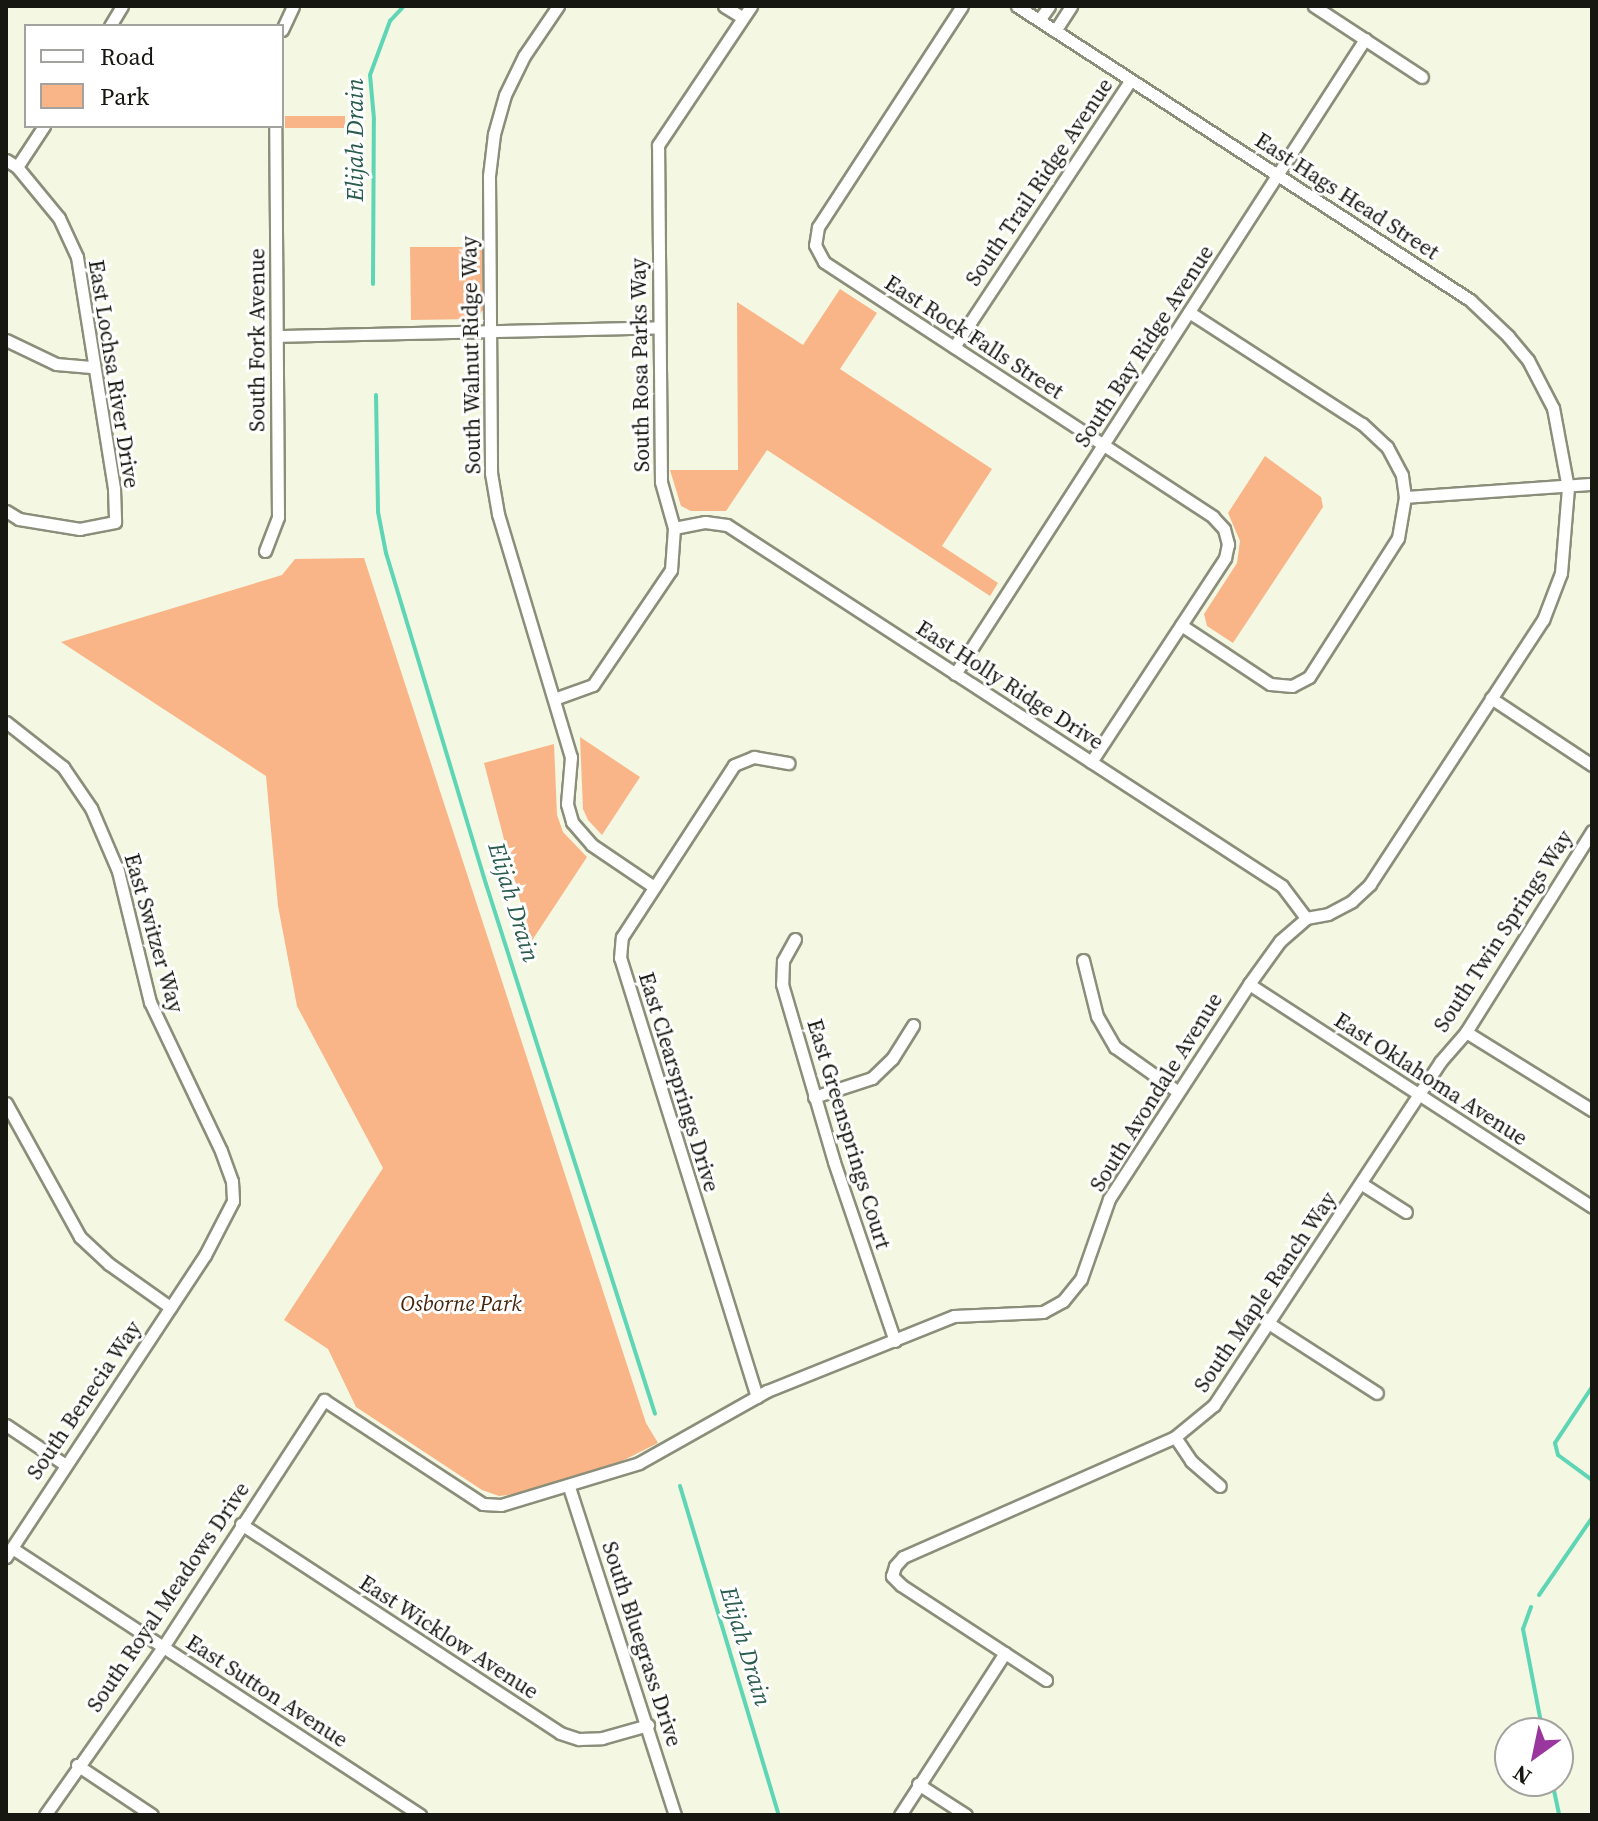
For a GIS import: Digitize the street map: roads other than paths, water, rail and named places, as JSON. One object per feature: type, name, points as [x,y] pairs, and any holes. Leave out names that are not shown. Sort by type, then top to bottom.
[{"type":"street","points":[[111,24],[122,6]]},
{"type":"street","points":[[284,26],[293,6]]},
{"type":"street","name":"South Walnut Ridge Way","points":[[558,6],[524,56],[505,95],[494,134],[489,176],[491,473],[495,500],[571,757],[567,804],[572,822],[592,845],[654,887]]},
{"type":"street","points":[[724,6],[743,18]]},
{"type":"street","name":"South Rosa Parks Way","points":[[554,699],[593,685],[671,570],[674,528],[661,482],[658,145],[751,6]]},
{"type":"street","name":"East Rock Falls Street","points":[[962,6],[818,227],[815,245],[824,262],[1213,517],[1224,529],[1228,544],[1225,558],[1181,625]]},
{"type":"street","name":"East Hags Head Street","points":[[1017,6],[1470,300],[1528,360],[1553,408],[1568,488]]},
{"type":"street","points":[[1039,20],[1049,6]]},
{"type":"street","points":[[1055,31],[1071,6]]},
{"type":"street","points":[[1314,6],[1422,77]]},
{"type":"street","name":"South Bay Ridge Avenue","points":[[955,674],[1365,39]]},
{"type":"street","name":"South Trail Ridge Avenue","points":[[954,347],[1131,80]]},
{"type":"street","points":[[17,167],[43,128]]},
{"type":"street","name":"South Fork Avenue","points":[[265,551],[278,517],[275,128]]},
{"type":"street","name":"East Lochsa River Drive","points":[[6,160],[17,167],[59,218],[77,257],[114,489],[115,522],[80,529],[19,519],[6,511]]},
{"type":"street","points":[[1091,762],[1181,625],[1270,684],[1292,686],[1309,677],[1398,538],[1405,497],[1402,475],[1387,447],[1362,424],[1189,312]]},
{"type":"street","points":[[277,336],[659,327]]},
{"type":"street","points":[[6,340],[56,364],[94,367]]},
{"type":"street","points":[[1405,497],[1592,484]]},
{"type":"street","name":"South Avondale Avenue","points":[[324,1400],[483,1504],[501,1505],[569,1487],[639,1463],[757,1397],[954,1316],[1043,1312],[1063,1301],[1081,1279],[1109,1199],[1249,984],[1280,941],[1306,918],[1328,914],[1352,901],[1370,884],[1543,620],[1561,573],[1568,488]]},
{"type":"street","name":"East Holly Ridge Drive","points":[[674,528],[705,522],[727,525],[1282,886],[1306,918]]},
{"type":"street","points":[[1491,698],[1592,765]]},
{"type":"street","name":"East Switzer Way","points":[[6,722],[63,767],[91,808],[118,871],[150,1002],[232,1181],[233,1201],[225,1221],[170,1307]]},
{"type":"street","name":"East Clearsprings Drive","points":[[757,1397],[620,958],[622,937],[734,765],[754,757],[788,763]]},
{"type":"street","name":"South Twin Springs Way","points":[[1421,1094],[1440,1062],[1466,1032],[1592,831]]},
{"type":"street","name":"East Greensprings Court","points":[[795,939],[783,961],[782,984],[814,1097],[895,1341]]},
{"type":"street","points":[[1083,960],[1097,1016],[1115,1047],[1177,1091]]},
{"type":"street","name":"East Oklahoma Avenue","points":[[1249,984],[1592,1207]]},
{"type":"street","points":[[814,1097],[872,1078],[892,1059],[913,1025]]},
{"type":"street","points":[[1466,1032],[1592,1110]]},
{"type":"street","name":"South Maple Ranch Way","points":[[1005,1653],[892,1576],[903,1557],[1175,1437],[1214,1405],[1421,1094]]},
{"type":"street","points":[[6,1103],[80,1237],[109,1264],[170,1307]]},
{"type":"street","points":[[1362,1184],[1406,1212]]},
{"type":"street","name":"South Benecia Way","points":[[9,1552],[170,1307]]},
{"type":"street","points":[[1270,1324],[1377,1393]]},
{"type":"street","name":"South Royal Meadows Drive","points":[[45,1815],[77,1765],[163,1647],[324,1400]]},
{"type":"street","points":[[6,1425],[64,1464]]},
{"type":"street","points":[[1175,1437],[1191,1461],[1220,1486]]},
{"type":"street","name":"South Bluegrass Drive","points":[[569,1487],[675,1815]]},
{"type":"street","name":"East Wicklow Avenue","points":[[241,1524],[560,1733],[579,1739],[602,1738],[648,1725]]},
{"type":"street","name":"East Sutton Avenue","points":[[9,1552],[163,1647],[420,1815]]},
{"type":"street","points":[[900,1815],[1005,1653],[1046,1680]]},
{"type":"street","points":[[77,1765],[152,1815]]},
{"type":"street","points":[[918,1784],[966,1815]]},
{"type":"waterway","name":"Elijah Drain","points":[[373,284],[374,119],[370,75],[390,21],[404,6]]},
{"type":"waterway","name":"Elijah Drain","points":[[376,395],[378,512],[386,553],[486,884],[655,1414]]},
{"type":"waterway","points":[[1592,1387],[1555,1443],[1558,1455],[1592,1480]]},
{"type":"waterway","name":"Elijah Drain","points":[[680,1486],[779,1815]]},
{"type":"waterway","points":[[1539,1595],[1592,1518]]},
{"type":"waterway","points":[[1531,1607],[1523,1629],[1540,1717]]},
{"type":"waterway","points":[[1555,1797],[1559,1815]]},
{"type":"park label","name":"Osborne Park","points":[[461,1304]]}]
